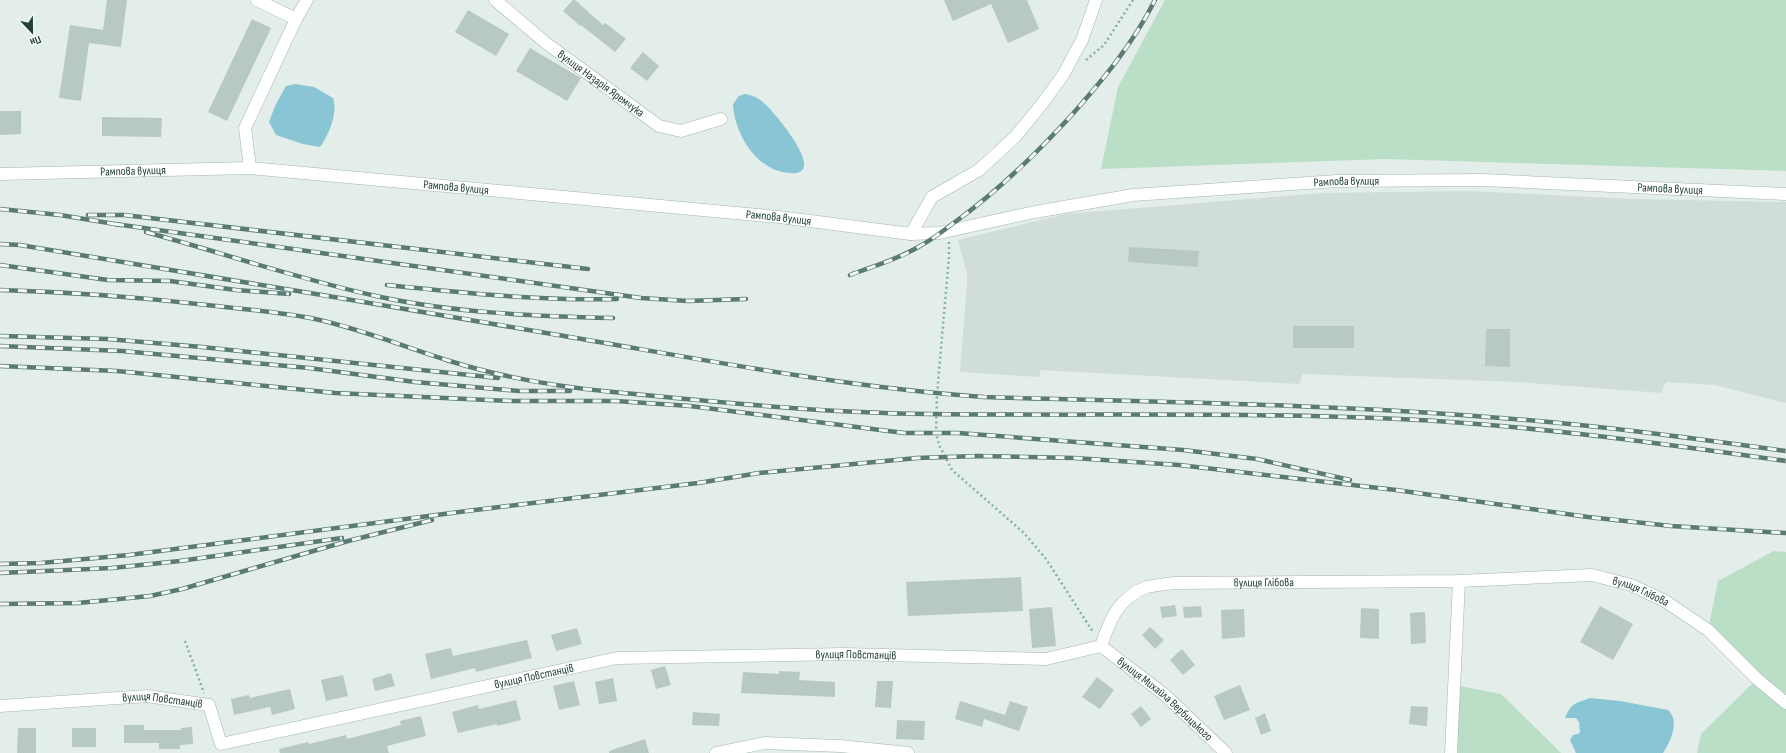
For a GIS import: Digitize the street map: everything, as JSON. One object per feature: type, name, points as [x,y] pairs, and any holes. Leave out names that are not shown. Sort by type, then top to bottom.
[{"type":"street","points":[[257,0],[296,20]]},
{"type":"street","points":[[250,168],[245,128],[307,0]]},
{"type":"street","name":"вулиця Назарія Яремчука","points":[[495,0],[546,42],[659,126],[681,131],[720,119]]},
{"type":"street","points":[[911,234],[932,196],[979,170],[1015,137],[1042,104],[1063,75],[1082,40],[1096,0]]},
{"type":"street","name":"Рампова вулиця","points":[[0,174],[250,168],[779,217],[911,234],[939,233],[1035,212],[1133,195],[1337,181],[1483,180],[1786,194]]},
{"type":"street","name":"вулиця Глібова","points":[[1101,646],[1108,624],[1124,600],[1147,587],[1175,583],[1459,581],[1592,575],[1631,585],[1665,601],[1708,630],[1757,679],[1786,703]]},
{"type":"street","points":[[1451,753],[1459,581]]},
{"type":"street","name":"вулиця Повстанців","points":[[0,706],[147,696],[209,705],[222,748],[617,658],[842,654],[1046,659],[1101,646]]},
{"type":"street","name":"вулиця Михайла Вербицького","points":[[1101,646],[1165,695],[1226,753]]},
{"type":"street","points":[[716,753],[764,743],[840,746],[908,753]]},
{"type":"path","points":[[1082,62],[1104,45],[1133,0]]},
{"type":"path","points":[[939,233],[949,242],[949,252],[937,394],[936,433],[939,445],[952,470],[1024,533],[1046,559],[1101,646]]},
{"type":"path","points":[[185,641],[209,705]]},
{"type":"shaded area","points":[[1466,191],[1634,199],[1786,202],[1786,403],[1715,385],[1666,382],[1661,393],[1518,382],[1303,374],[1299,384],[1041,370],[1039,377],[960,372],[967,273],[958,240],[1065,214],[1323,193]]},
{"type":"green space","points":[[1165,0],[1786,0],[1786,171],[1386,159],[1101,169],[1118,87]]},
{"type":"green space","points":[[1774,551],[1786,552],[1786,753],[1697,753],[1701,734],[1757,679],[1708,630],[1718,581]]},
{"type":"green space","points":[[1455,685],[1501,694],[1561,753],[1451,753]]},
{"type":"water","points":[[295,84],[314,87],[333,98],[334,110],[332,123],[327,136],[320,147],[303,144],[276,135],[269,122],[275,106],[286,86]]},
{"type":"water","points":[[745,94],[762,101],[790,134],[802,154],[804,163],[801,171],[793,173],[778,171],[767,166],[750,149],[738,127],[734,115],[733,104],[739,96]]},
{"type":"water","points":[[1590,698],[1620,701],[1668,710],[1672,715],[1674,725],[1669,743],[1663,753],[1576,753],[1570,740],[1573,735],[1580,732],[1579,722],[1576,718],[1565,718],[1569,709],[1574,704]]},
{"type":"building","points":[[107,0],[127,0],[121,47],[89,43],[81,101],[59,98],[70,25],[103,30]]},
{"type":"building","points":[[573,0],[575,0],[603,25],[605,23],[626,39],[615,52],[581,25],[580,26],[563,11]]},
{"type":"building","points":[[944,0],[1027,0],[1039,29],[1008,43],[991,4],[953,21]]},
{"type":"building","points":[[468,10],[509,34],[496,56],[455,32]]},
{"type":"building","points":[[252,19],[271,28],[227,121],[208,112]]},
{"type":"building","points":[[530,48],[581,78],[567,101],[516,71]]},
{"type":"building","points":[[643,52],[659,66],[647,81],[630,68]]},
{"type":"building","points":[[0,111],[21,111],[21,134],[0,135]]},
{"type":"building","points":[[102,117],[162,118],[161,137],[102,136]]},
{"type":"building","points":[[1129,247],[1199,251],[1198,267],[1128,262]]},
{"type":"building","points":[[1293,326],[1354,326],[1354,348],[1293,348]]},
{"type":"building","points":[[1486,329],[1510,329],[1510,367],[1485,366]]},
{"type":"building","points":[[1021,577],[1023,611],[908,616],[906,582]]},
{"type":"building","points":[[1175,605],[1177,616],[1162,618],[1160,607]]},
{"type":"building","points":[[1201,606],[1202,617],[1184,618],[1183,607]]},
{"type":"building","points":[[1600,606],[1633,624],[1613,660],[1580,642]]},
{"type":"building","points":[[1052,607],[1056,646],[1032,648],[1029,609]]},
{"type":"building","points":[[1361,608],[1379,609],[1379,639],[1360,638]]},
{"type":"building","points":[[1244,609],[1245,637],[1222,639],[1221,610]]},
{"type":"building","points":[[1425,612],[1426,643],[1411,644],[1410,613]]},
{"type":"building","points":[[1150,627],[1164,640],[1155,649],[1142,635]]},
{"type":"building","points":[[577,628],[582,644],[556,651],[551,635]]},
{"type":"building","points":[[527,640],[532,658],[476,672],[475,668],[431,679],[425,654],[451,648],[453,656]]},
{"type":"building","points":[[1182,649],[1195,665],[1183,675],[1170,660]]},
{"type":"building","points":[[665,666],[671,685],[656,689],[651,670]]},
{"type":"building","points":[[779,671],[800,672],[799,680],[835,682],[835,697],[741,693],[743,672],[779,674]]},
{"type":"building","points":[[391,673],[395,686],[375,691],[372,679]]},
{"type":"building","points":[[343,675],[348,696],[326,701],[321,680]]},
{"type":"building","points":[[1097,677],[1114,690],[1100,709],[1082,697]]},
{"type":"building","points":[[613,678],[617,701],[599,704],[595,682]]},
{"type":"building","points":[[574,681],[580,705],[559,710],[553,686]]},
{"type":"building","points":[[877,681],[893,681],[891,708],[875,707]]},
{"type":"building","points":[[1240,685],[1250,710],[1224,720],[1214,696]]},
{"type":"building","points":[[290,689],[295,709],[272,715],[270,707],[234,715],[231,699],[249,695],[250,698]]},
{"type":"building","points":[[516,700],[521,720],[458,733],[452,712],[478,705],[479,709]]},
{"type":"building","points":[[960,701],[1005,715],[1010,701],[1028,707],[1019,731],[984,719],[982,727],[955,719]]},
{"type":"building","points":[[1141,706],[1151,719],[1141,727],[1131,714]]},
{"type":"building","points":[[1411,706],[1428,707],[1427,726],[1409,724]]},
{"type":"building","points":[[693,712],[720,714],[719,726],[692,725]]},
{"type":"building","points":[[1265,713],[1271,731],[1261,735],[1255,718]]},
{"type":"building","points":[[421,716],[426,736],[387,746],[389,753],[280,753],[279,749],[308,742],[309,744],[346,735],[347,739],[401,725],[400,721]]},
{"type":"building","points":[[897,720],[925,721],[924,740],[896,739]]},
{"type":"building","points":[[124,725],[144,725],[144,730],[181,730],[181,728],[192,727],[193,744],[180,745],[180,749],[159,749],[159,743],[124,743]]},
{"type":"building","points":[[18,728],[36,728],[36,753],[17,753]]},
{"type":"building","points":[[72,728],[96,728],[96,747],[72,747]]},
{"type":"building","points":[[645,739],[649,753],[609,753],[609,751]]},
{"type":"railway","points":[[850,275],[895,259],[925,243],[971,210],[1015,173],[1069,118],[1116,62],[1137,32],[1155,0]]},
{"type":"railway","points":[[0,209],[60,215],[121,225]]},
{"type":"railway","points":[[88,215],[124,215],[588,269]]},
{"type":"railway","points":[[115,224],[641,298],[688,301],[746,299]]},
{"type":"railway","points":[[146,232],[318,282],[405,302],[493,313],[613,318]]},
{"type":"railway","points":[[0,244],[20,245],[768,371],[876,386],[984,397],[1242,404],[1436,413],[1608,428],[1786,451]]},
{"type":"railway","points":[[0,265],[108,280],[170,281],[236,290],[289,294]]},
{"type":"railway","points":[[387,285],[531,298],[617,299]]},
{"type":"railway","points":[[0,290],[129,297],[248,309],[315,319],[367,333],[453,362],[492,373],[593,390],[652,396],[850,412],[988,415],[1282,416],[1399,419],[1545,430],[1786,461]]},
{"type":"railway","points":[[0,336],[107,339],[202,347],[498,378]]},
{"type":"railway","points":[[0,346],[122,351],[309,368],[415,382],[519,391],[570,391]]},
{"type":"railway","points":[[0,366],[117,371],[335,393],[512,401],[616,401],[690,406],[904,433],[958,433],[1183,450],[1257,459],[1350,480]]},
{"type":"railway","points":[[0,564],[41,563],[129,555],[467,511],[698,483],[759,473],[917,458],[978,456],[1074,458],[1179,465],[1396,490],[1588,517],[1671,526],[1786,533]]},
{"type":"railway","points":[[0,604],[78,603],[150,596],[182,589],[348,541],[432,520]]},
{"type":"railway","points":[[0,573],[112,568],[180,561],[342,538]]}]
